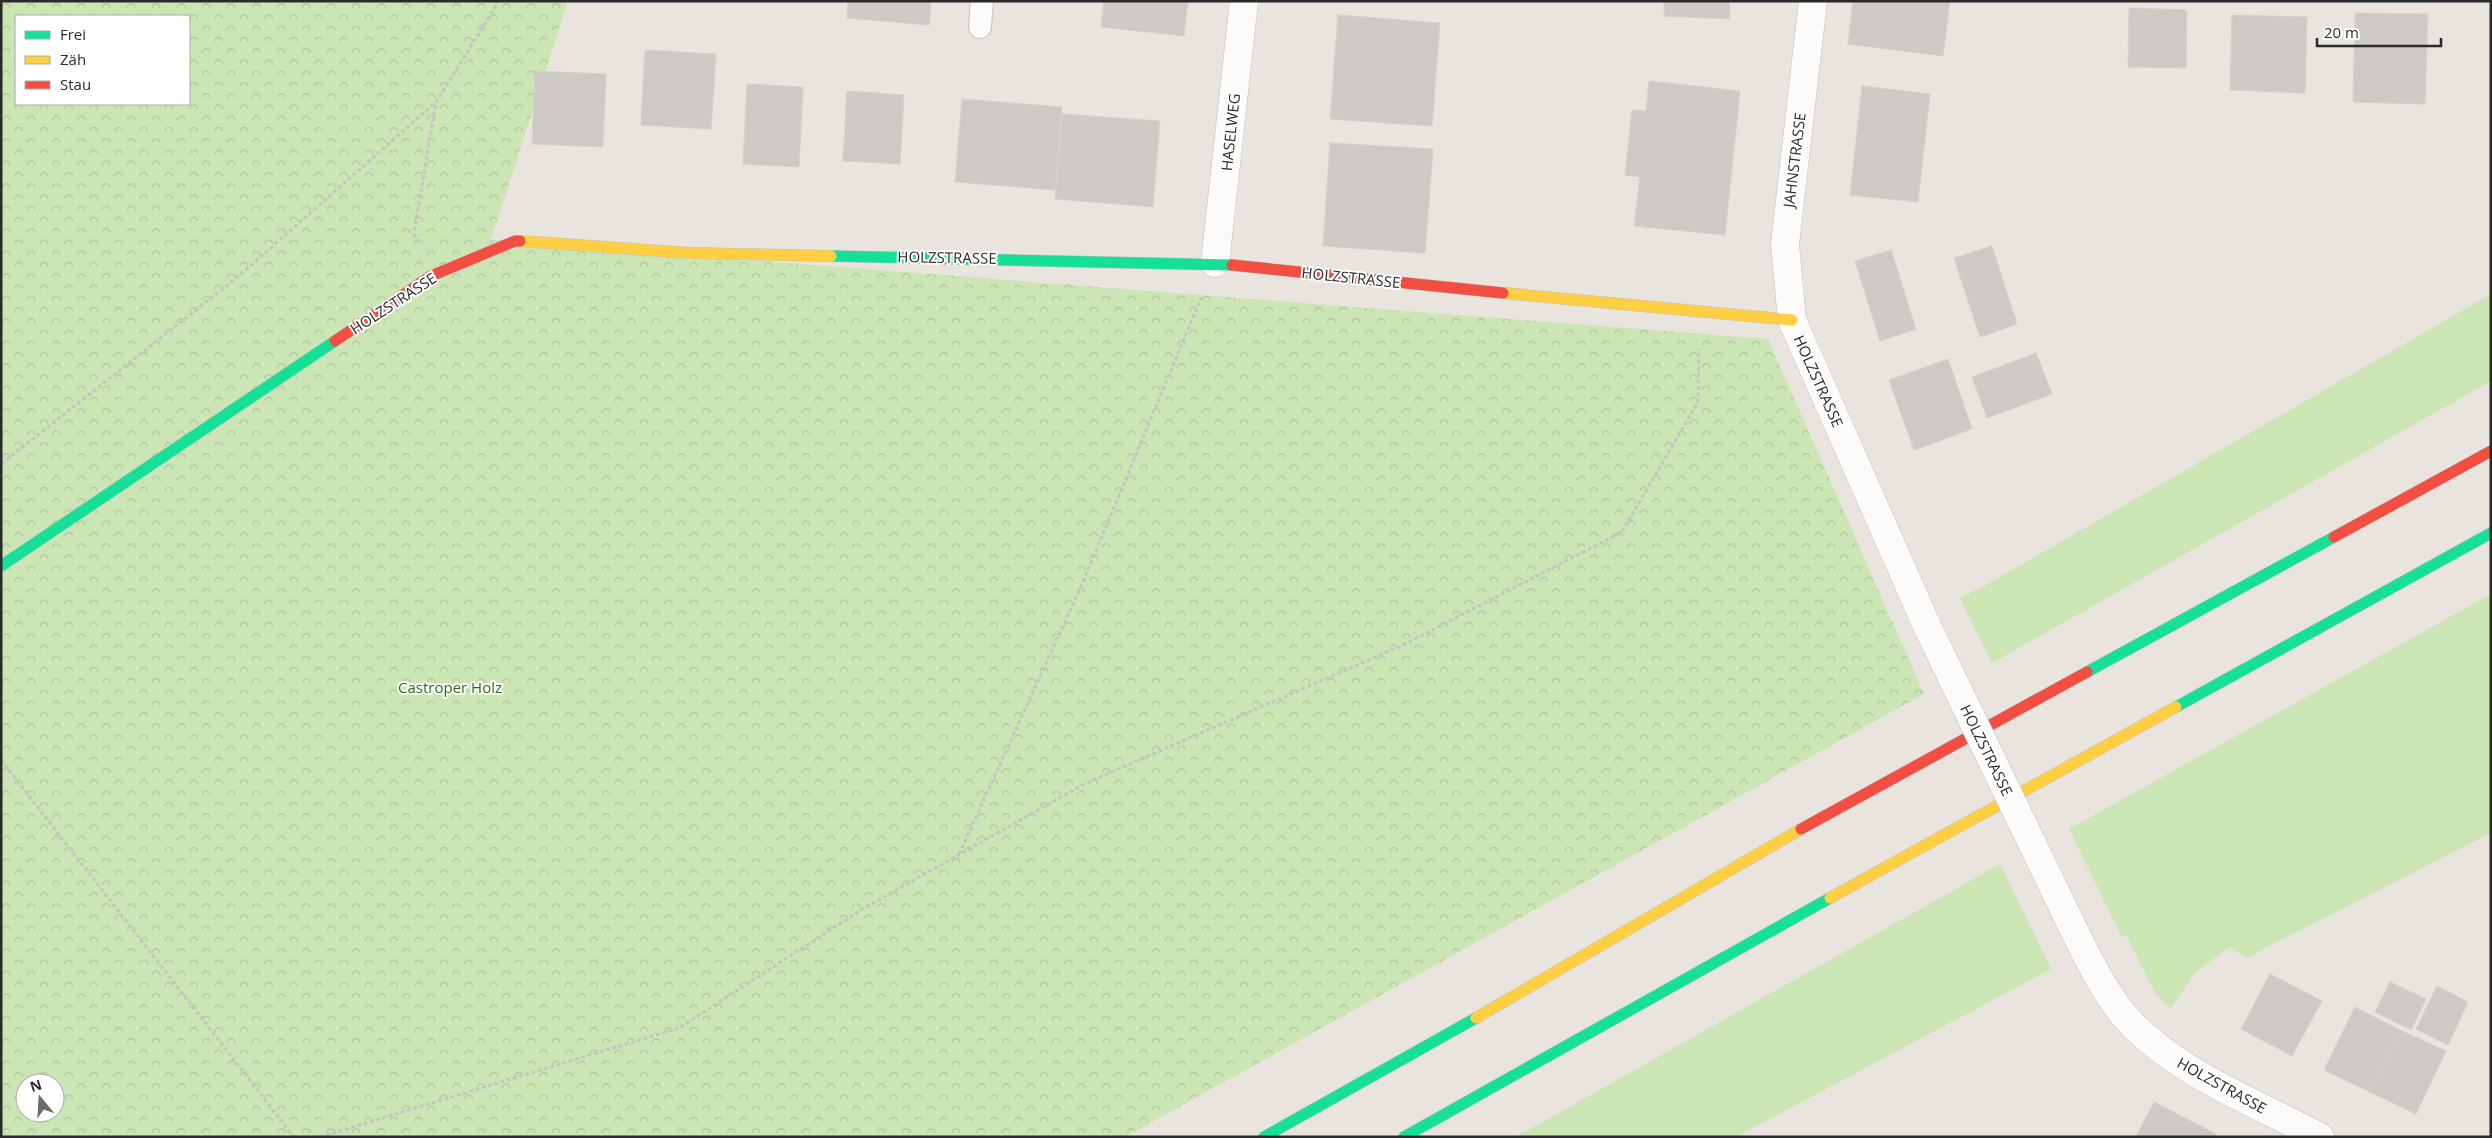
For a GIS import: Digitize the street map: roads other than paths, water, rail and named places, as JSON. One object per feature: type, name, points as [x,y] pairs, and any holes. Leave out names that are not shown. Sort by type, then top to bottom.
[{"type":"main road","name":"HOLZSTRASSE","points":[[1,566],[431,276],[515,241],[690,253],[1215,263],[1700,313],[1792,320]]},
{"type":"main road","points":[[1264,1137],[1499,1005],[1799,830],[2491,451]]},
{"type":"main road","points":[[1404,1137],[1808,910],[2491,533]]},
{"type":"street","name":"HASELWEG","points":[[1215,263],[1244,1]]},
{"type":"street","name":"JAHNSTRASSE","points":[[1792,320],[1785,244],[1813,1]]},
{"type":"street","name":"HOLZSTRASSE","points":[[1792,320],[1927,626],[2090,962],[2127,1019],[2179,1064],[2320,1137]]},
{"type":"lane","points":[[980,27],[982,1]]},
{"type":"park label","name":"Castroper Holz","points":[[450,687]]}]
